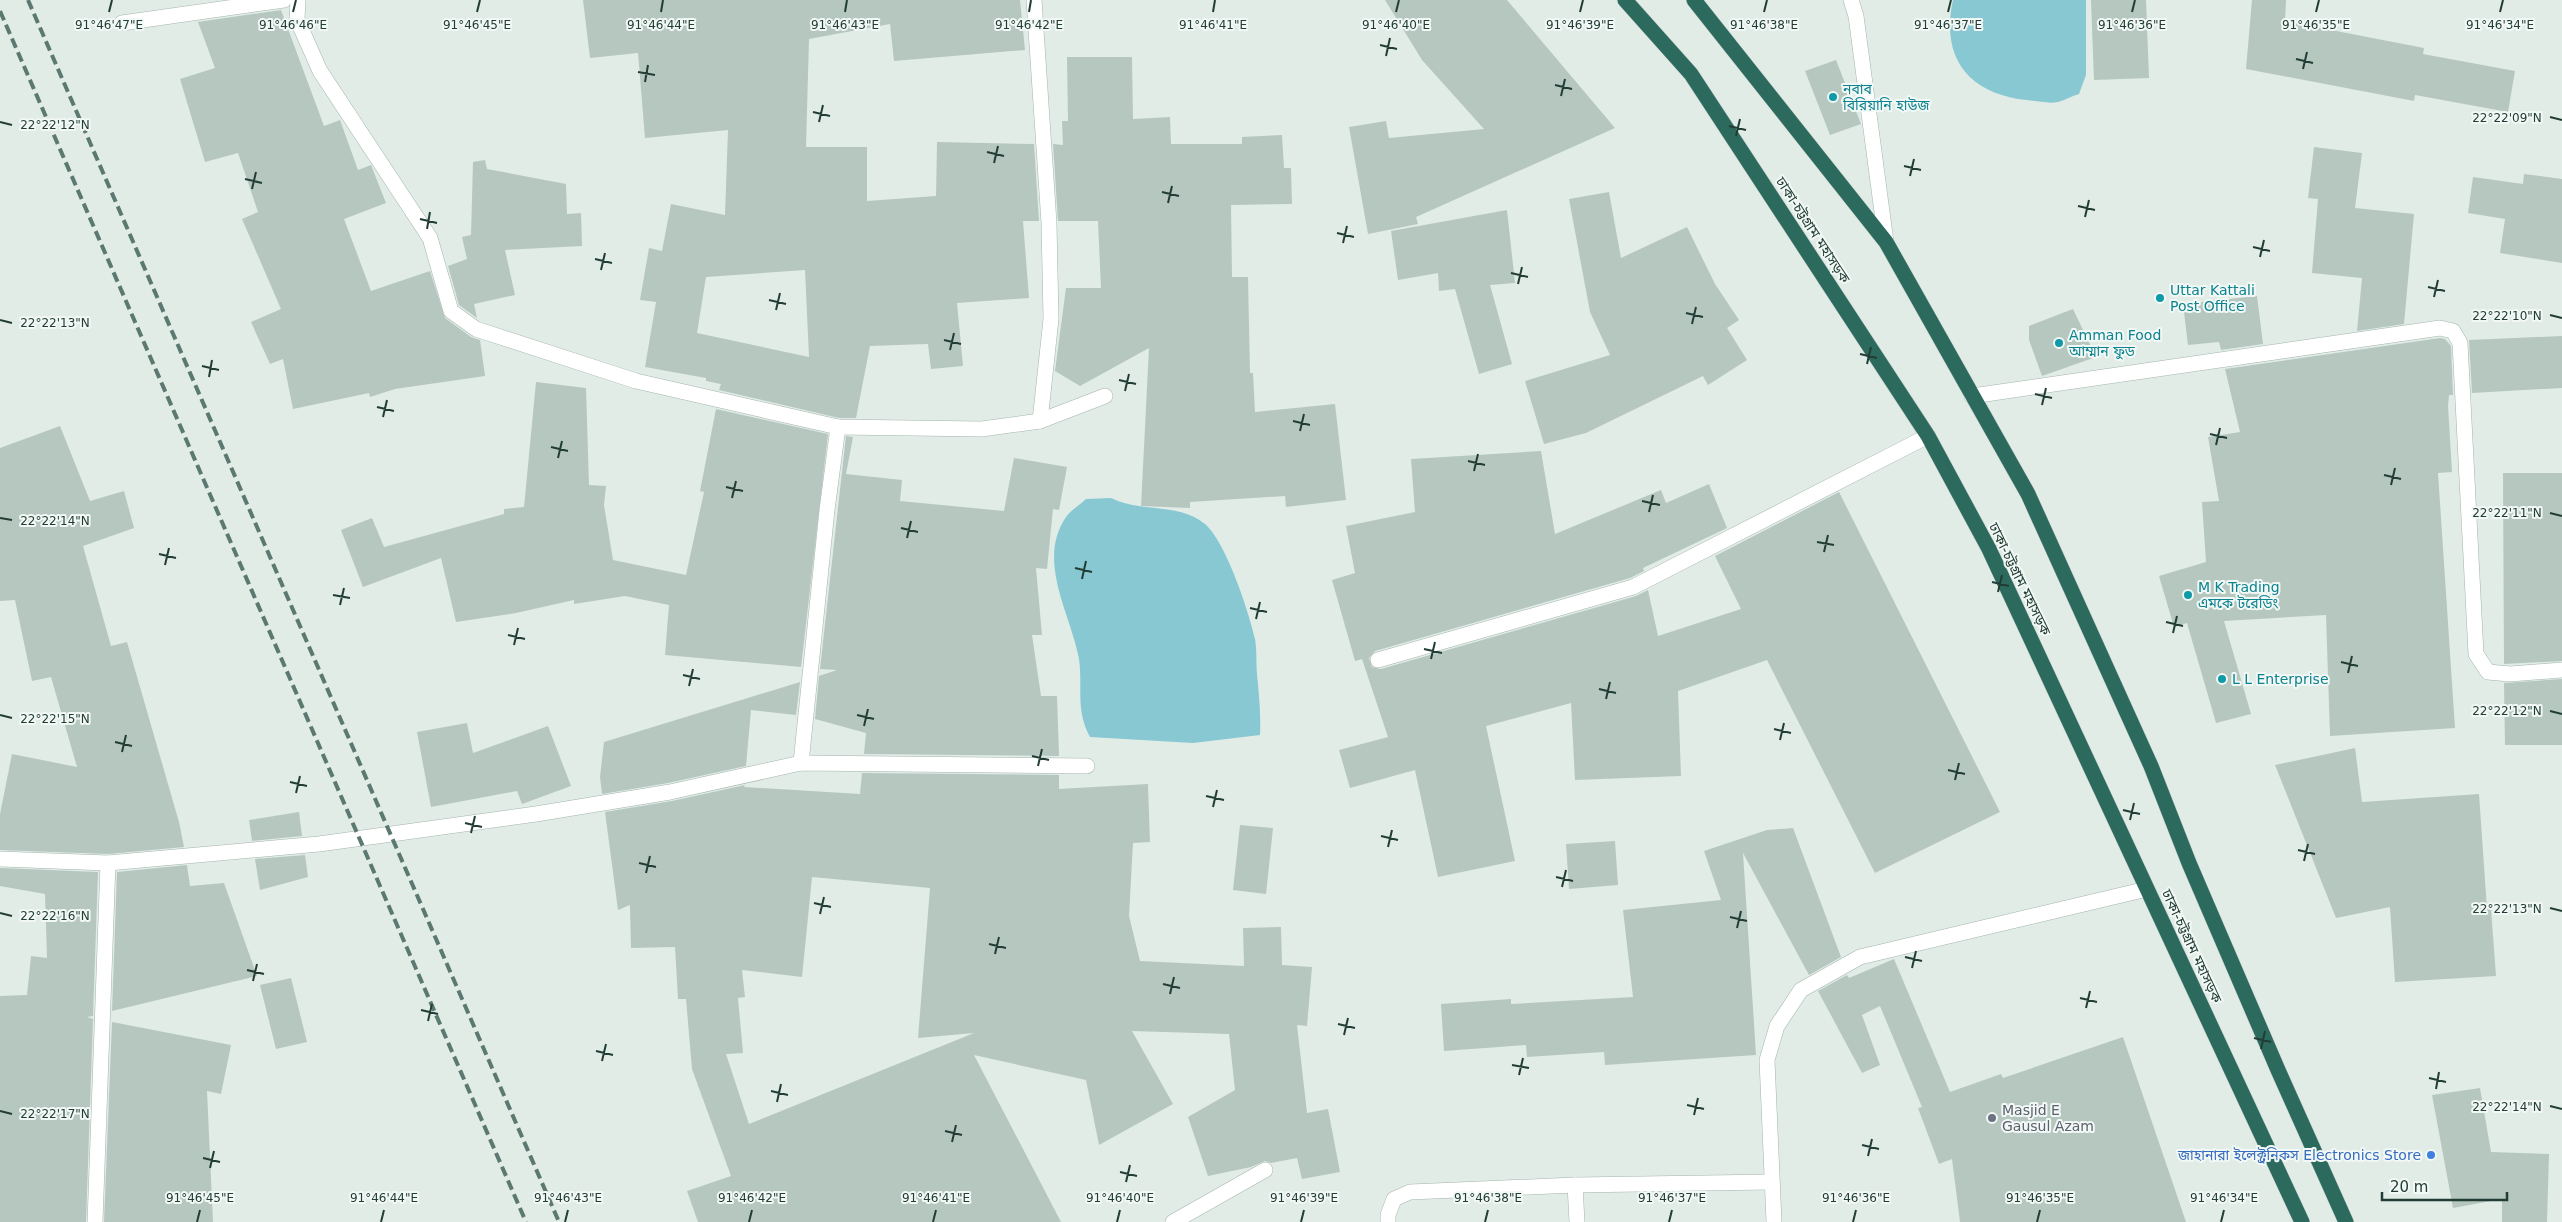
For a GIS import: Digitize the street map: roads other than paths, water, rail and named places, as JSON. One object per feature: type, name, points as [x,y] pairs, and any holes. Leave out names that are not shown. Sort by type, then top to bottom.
[{"type":"highway","name":"ঢাকা-চট্টগ্রাম মহাসড়ক","points":[[1625,0],[1691,74],[1928,436],[1990,549],[2302,1222]]},
{"type":"highway","name":"ঢাকা-চট্টগ্রাম মহাসড়ক","points":[[1694,0],[1886,242],[2028,494],[2151,766],[2258,1025],[2346,1222]]},
{"type":"street","points":[[122,23],[284,0]]},
{"type":"street","points":[[298,0],[297,19],[320,71],[430,238],[451,311],[476,330],[636,381],[838,427],[982,428],[1040,421],[1105,396]]},
{"type":"street","points":[[1034,0],[1049,222],[1051,319],[1040,421]]},
{"type":"street","points":[[1851,0],[1856,16],[1886,242]]},
{"type":"street","points":[[1972,396],[2440,328],[2453,331],[2460,343],[2476,654],[2488,672],[2510,674],[2562,670]]},
{"type":"street","points":[[801,762],[827,510],[838,427]]},
{"type":"street","points":[[1378,660],[1633,587],[1928,436]]},
{"type":"street","points":[[0,859],[108,863],[319,844],[536,814],[670,792],[801,762],[1087,766]]},
{"type":"street","points":[[95,1222],[108,863]]},
{"type":"street","points":[[1774,1222],[1767,1060],[1777,1026],[1801,990],[1860,957],[2148,889]]},
{"type":"street","points":[[1173,1222],[1265,1170]]},
{"type":"street","points":[[1388,1222],[1388,1215],[1394,1198],[1410,1192],[1575,1185],[1771,1182]]},
{"type":"street","points":[[1575,1185],[1577,1222]]},
{"type":"water","points":[[1953,0],[2086,0],[2086,75],[2079,94],[2058,102],[2042,102],[2007,96],[1989,90],[1975,81],[1963,70],[1955,56],[1951,39],[1950,21]]},
{"type":"water","points":[[1111,498],[1122,503],[1183,513],[1205,524],[1213,533],[1236,578],[1255,639],[1260,735],[1193,743],[1090,737],[1085,727],[1081,708],[1079,659],[1058,588],[1054,551],[1058,534],[1070,512],[1086,499]]},
{"type":"railway","points":[[28,0],[559,1222]]},
{"type":"railway","points":[[0,11],[526,1222]]},
{"type":"place","name":"নবাব বিরিয়ানি হাউজ","points":[[1833,97]]},
{"type":"place","name":"Uttar Kattali Post Office","points":[[2160,298]]},
{"type":"place","name":"Amman Food আম্মান ফুড","points":[[2059,343]]},
{"type":"place","name":"M K Trading এমকে টরেডিং","points":[[2188,595]]},
{"type":"place","name":"L L Enterprise","points":[[2222,679]]},
{"type":"place","name":"Masjid E Gausul Azam","points":[[1992,1118]]},
{"type":"place","name":"জাহানারা ইলেক্ট্রনিকস Electronics Store","points":[[2431,1155]]}]
